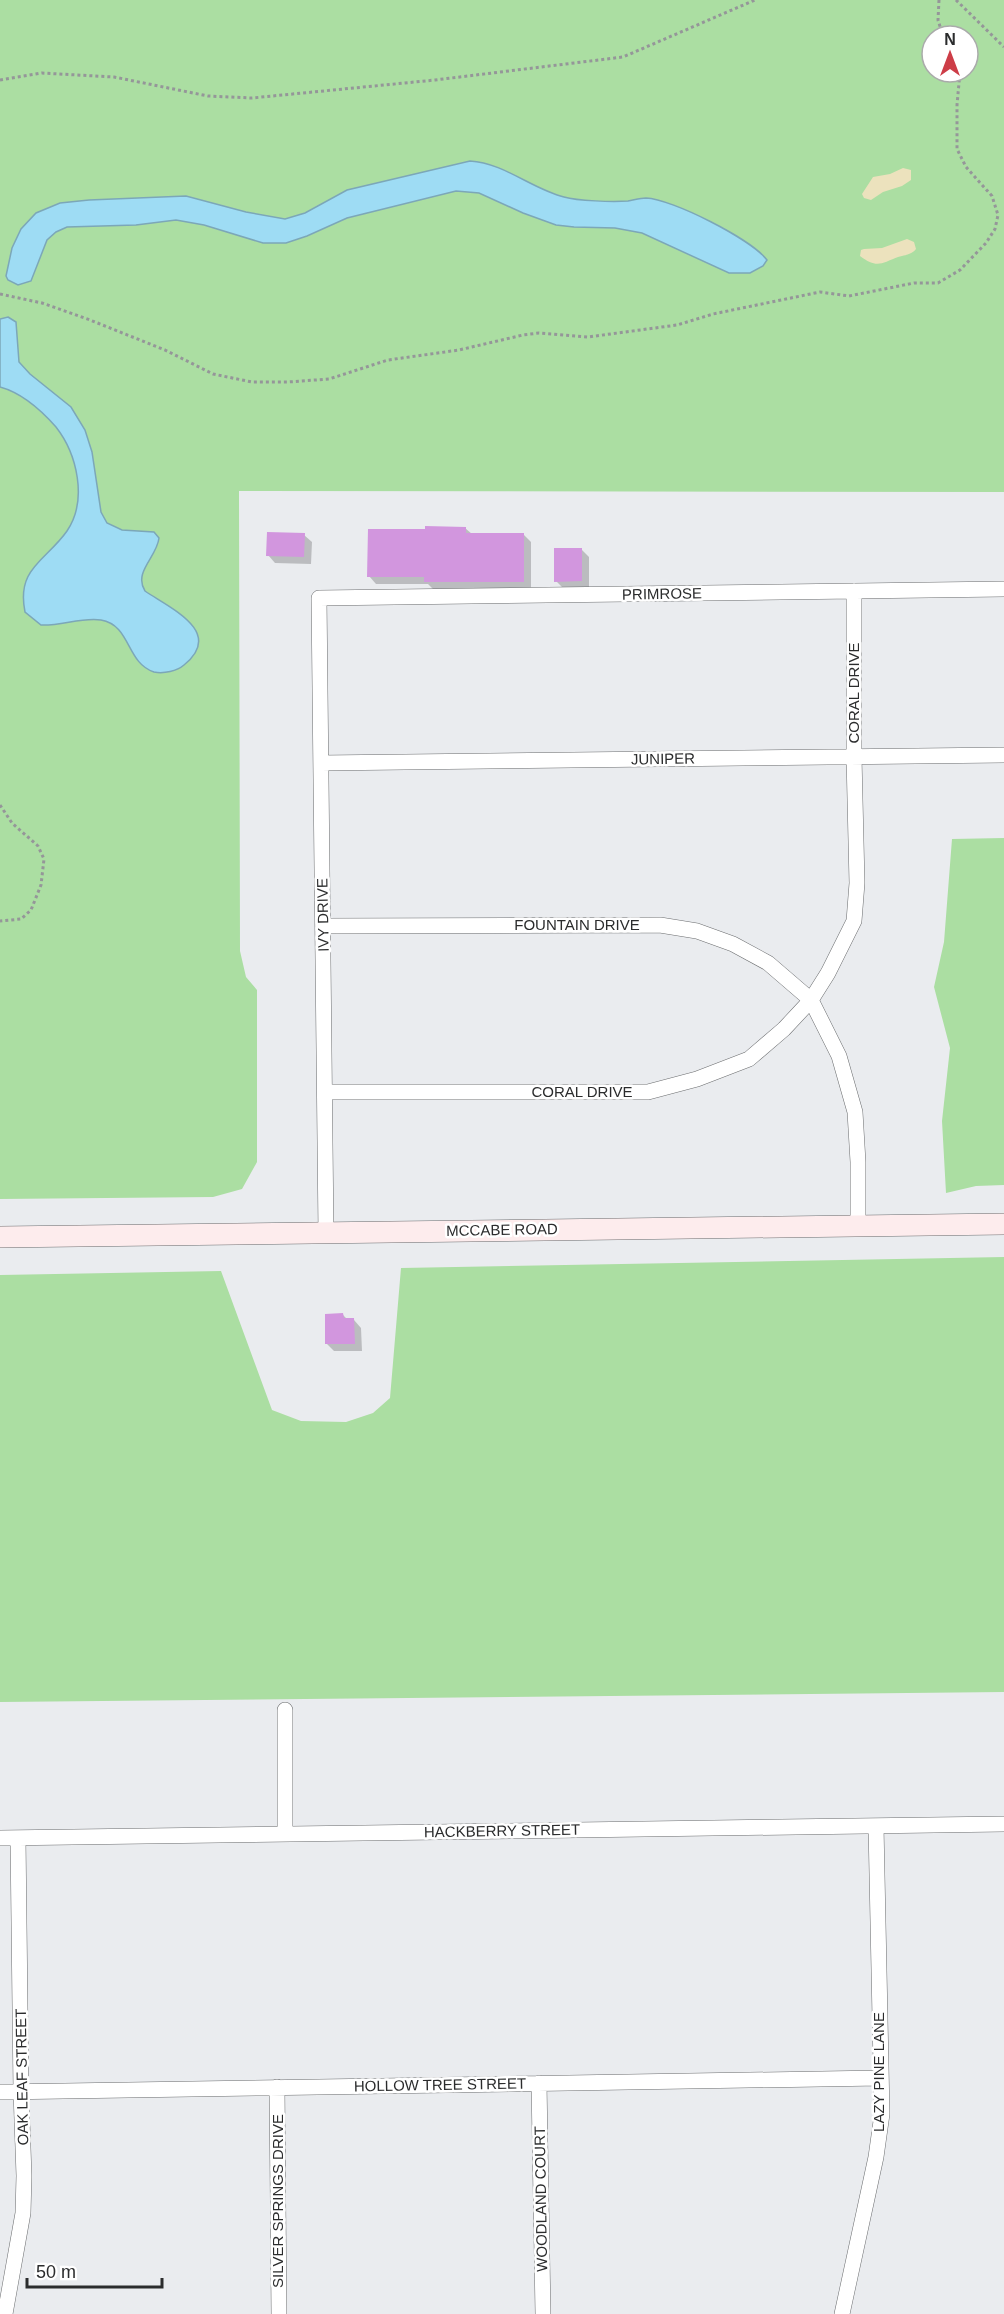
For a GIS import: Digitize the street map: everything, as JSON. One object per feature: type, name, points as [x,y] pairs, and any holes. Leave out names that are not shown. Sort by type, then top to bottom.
[{"type":"street","name":"PRIMROSE","points":[[319,598],[1004,589]]},
{"type":"street","name":"CORAL DRIVE","points":[[325,1092],[648,1092],[697,1079],[749,1059],[784,1029],[811,1000],[828,973],[854,921],[857,883],[854,591]]},
{"type":"street","name":"IVY DRIVE","points":[[319,598],[326,1232]]},
{"type":"street","name":"JUNIPER","points":[[321,763],[1004,755]]},
{"type":"street","name":"FOUNTAIN DRIVE","points":[[323,926],[660,925],[697,931],[733,944],[768,963],[811,1000]]},
{"type":"street","points":[[811,1000],[839,1056],[855,1112],[858,1227]]},
{"type":"street","name":"MCCABE ROAD","points":[[0,1237],[1004,1224]]},
{"type":"street","points":[[285,1710],[285,1834]]},
{"type":"street","name":"HACKBERRY STREET","points":[[0,1838],[1004,1824]]},
{"type":"street","name":"LAZY PINE LANE","points":[[842,2314],[876,2157],[882,2114],[876,1826]]},
{"type":"street","name":"OAK LEAF STREET","points":[[5,2314],[23,2213],[18,1838]]},
{"type":"street","name":"HOLLOW TREE STREET","points":[[0,2092],[880,2078]]},
{"type":"street","name":"WOODLAND COURT","points":[[539,2083],[543,2314]]},
{"type":"street","name":"SILVER SPRINGS DRIVE","points":[[277,2087],[279,2314]]},
{"type":"path","points":[[0,80],[42,74],[114,77],[207,96],[252,98],[435,80],[623,57],[755,0]]},
{"type":"path","points":[[939,0],[939,24]]},
{"type":"path","points":[[956,0],[1004,47]]},
{"type":"path","points":[[0,294],[42,303],[90,320],[165,350],[213,374],[252,382],[288,382],[328,379],[388,360],[459,350],[523,335],[539,333],[588,337],[677,325],[713,314],[820,292],[849,296],[914,283],[938,283],[955,274],[986,243],[995,229],[998,215],[992,196],[966,167],[957,149],[959,84]]},
{"type":"path","points":[[0,805],[12,823],[38,846],[43,855],[44,871],[39,893],[28,914],[21,919],[0,921]]},
{"type":"green space","points":[[0,0],[1004,0],[1004,492],[239,491],[240,951],[246,977],[257,990],[257,1162],[242,1189],[213,1197],[0,1199]]},
{"type":"green space","points":[[1004,838],[1004,1185],[976,1186],[946,1193],[942,1121],[950,1048],[934,987],[944,942],[952,839]]},
{"type":"green space","points":[[1004,1257],[1004,1692],[0,1702],[0,1275],[221,1271],[272,1410],[301,1421],[346,1422],[373,1413],[390,1398],[401,1268]]},
{"type":"sand","points":[[903,168],[911,170],[911,180],[871,200],[864,198],[862,194],[873,177],[890,174]]},
{"type":"sand","points":[[907,239],[914,242],[916,249],[908,254],[879,264],[860,256],[861,250],[882,248]]},
{"type":"water","points":[[470,161],[495,166],[552,193],[570,198],[628,201],[646,198],[674,205],[729,231],[767,260],[763,266],[750,273],[729,273],[642,233],[615,228],[556,225],[479,193],[456,191],[347,218],[286,243],[263,243],[204,225],[176,220],[136,225],[67,227],[56,232],[47,240],[31,281],[18,285],[8,280],[6,276],[12,248],[21,229],[36,213],[60,203],[186,196],[246,212],[285,219],[305,213],[347,190]]},
{"type":"water","points":[[8,317],[16,322],[19,362],[30,374],[71,407],[85,430],[92,452],[101,512],[107,523],[122,530],[154,532],[159,538],[144,571],[142,584],[145,591],[189,622],[199,642],[195,653],[178,669],[158,673],[145,667],[138,661],[124,636],[111,623],[94,619],[41,625],[25,612],[23,597],[29,575],[67,531],[77,505],[78,492],[70,450],[56,427],[31,403],[16,393],[0,387],[0,319]]},
{"type":"building","points":[[425,526],[466,527],[466,533],[524,533],[524,582],[424,582],[424,577],[367,577],[368,529],[425,529]]},
{"type":"building","points":[[267,532],[305,533],[304,557],[266,556]]},
{"type":"building","points":[[554,548],[582,548],[582,581],[554,582]]},
{"type":"building","points":[[343,1313],[344,1318],[354,1318],[355,1344],[325,1344],[325,1314]]}]
